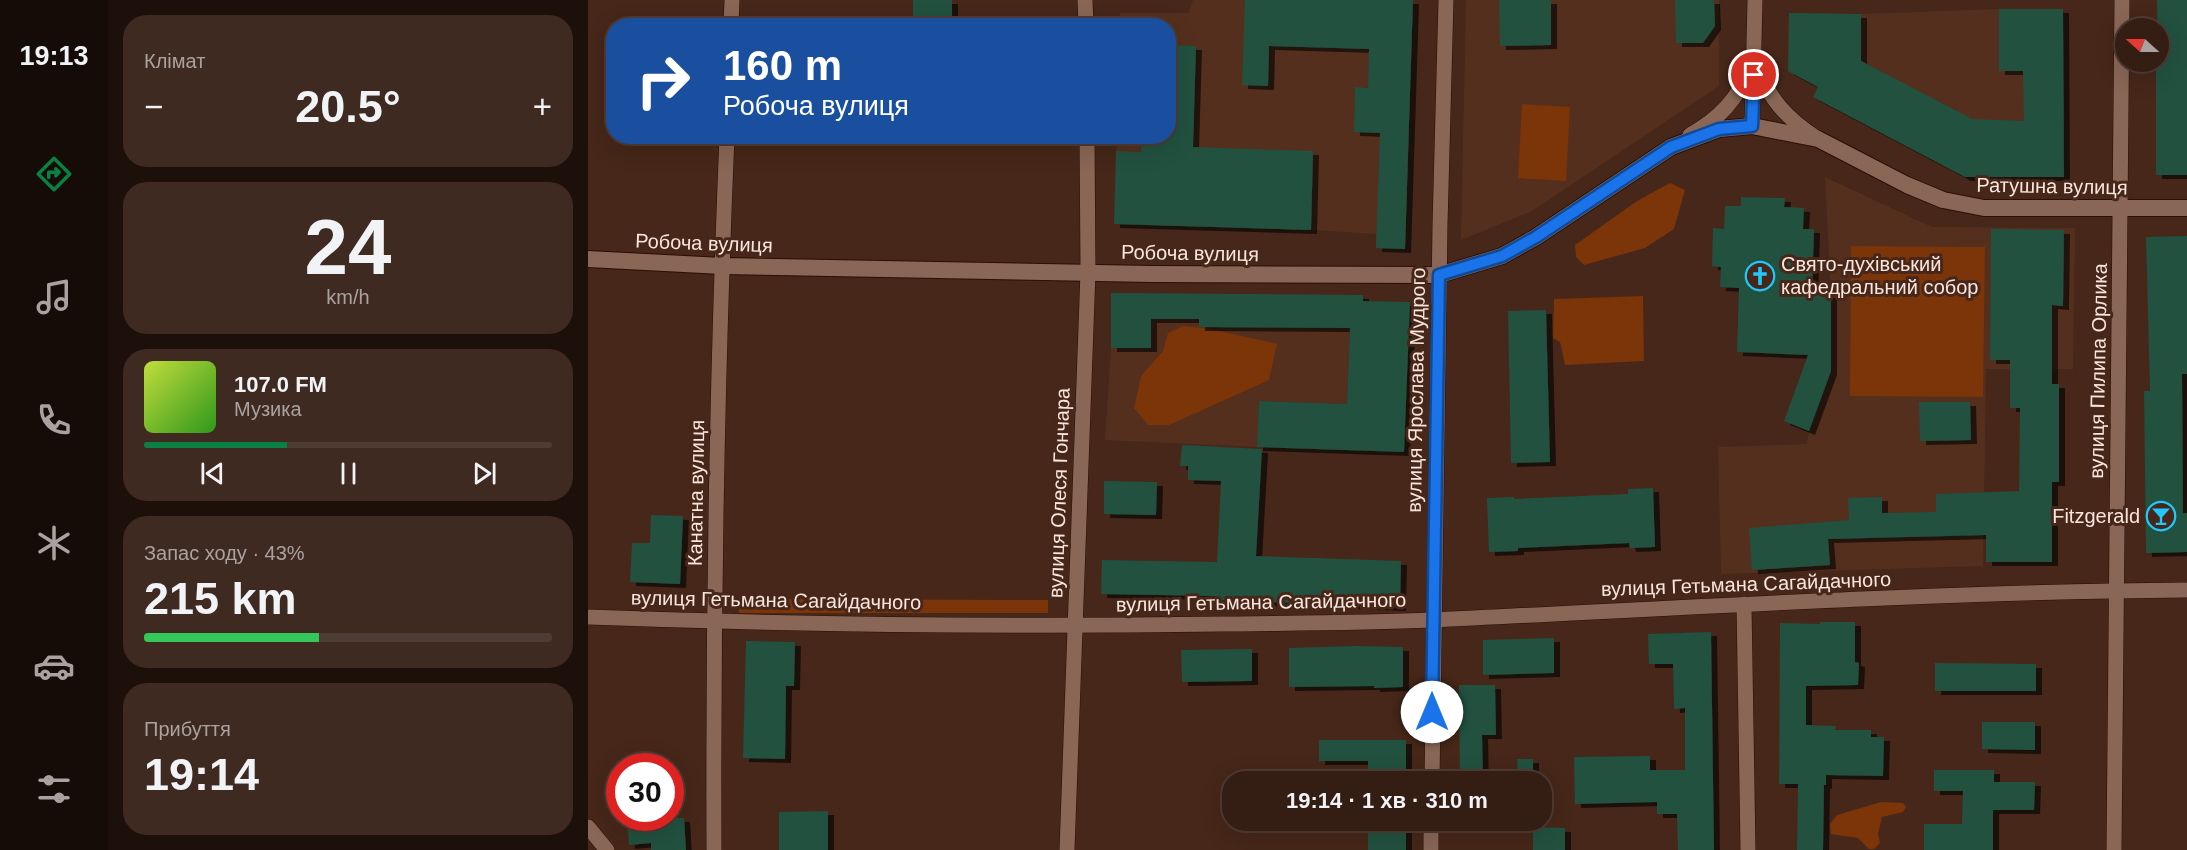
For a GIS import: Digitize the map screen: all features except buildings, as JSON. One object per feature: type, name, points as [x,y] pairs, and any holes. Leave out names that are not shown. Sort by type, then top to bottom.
[{"type":"street","points":[[731,18],[732,0]]},
{"type":"street","points":[[1085,0],[1086,18]]},
{"type":"street","name":"вулиця Ярослава Мудрого","points":[[1432,771],[1439,275],[1446,0]]},
{"type":"street","points":[[1752,126],[1755,0]]},
{"type":"street","name":"вулиця Пилипа Орлика","points":[[2114,850],[2122,0]]},
{"type":"street","points":[[1754,59],[1772,98],[1784,113],[1818,138]]},
{"type":"street","points":[[1671,147],[1704,127],[1732,102],[1742,87],[1754,59]]},
{"type":"street","name":"Робоча вулиця","points":[[588,259],[722,266],[1439,275],[1502,256],[1545,231],[1671,147],[1719,129],[1752,126]]},
{"type":"street","name":"Ратушна вулиця","points":[[1752,126],[1818,138],[1907,185],[1959,205],[1984,208],[2187,208]]},
{"type":"street","name":"Канатна вулиця","points":[[714,850],[714,622],[727,144]]},
{"type":"street","name":"вулиця Олеся Гончара","points":[[1067,850],[1088,272],[1087,144]]},
{"type":"street","name":"вулиця Гетьмана Сагайдачного","points":[[588,617],[714,622],[1075,626],[1433,620],[1744,604],[2187,590]]},
{"type":"street","points":[[1744,604],[1748,850]]},
{"type":"street","points":[[588,828],[607,850]]},
{"type":"street","points":[[1431,831],[1431,850]]},
{"type":"shaded area","points":[[1193,0],[1413,0],[1405,249],[1376,248],[1376,234],[1114,224],[1117,144],[1176,144],[1176,18],[1120,18],[1120,13],[1189,13]]},
{"type":"shaded area","points":[[1466,0],[1719,0],[1719,86],[1532,211],[1461,240]]},
{"type":"shaded area","points":[[2063,9],[2064,177],[1965,177],[1813,97],[1818,86],[1788,71],[1789,13],[1861,14]]},
{"type":"shaded area","points":[[1522,104],[1570,107],[1566,181],[1518,178]]},
{"type":"shaded area","points":[[1825,177],[1932,227],[2075,228],[2073,369],[1986,369],[1983,566],[1721,574],[1718,447],[1807,444],[1809,431],[1831,371],[1831,294]]},
{"type":"shaded area","points":[[1670,183],[1685,190],[1674,229],[1645,248],[1584,265],[1576,257],[1575,245],[1637,201]]},
{"type":"shaded area","points":[[1851,246],[1985,247],[1983,397],[1850,396]]},
{"type":"shaded area","points":[[1111,293],[1363,295],[1362,328],[1350,328],[1347,404],[1259,401],[1257,447],[1105,440],[1111,348]]},
{"type":"shaded area","points":[[1643,296],[1644,361],[1565,365],[1560,342],[1553,338],[1554,299]]},
{"type":"shaded area","points":[[1183,326],[1211,329],[1277,344],[1269,380],[1169,425],[1148,425],[1134,408],[1141,376],[1163,351],[1168,333]]},
{"type":"shaded area","points":[[739,599],[1048,600],[1048,613],[739,613]]},
{"type":"shaded area","points":[[1881,802],[1903,803],[1906,807],[1903,812],[1882,817],[1878,834],[1880,843],[1874,849],[1869,849],[1858,838],[1831,834],[1830,824],[1837,815]]},
{"type":"place","name":"Свято-духівський кафедральний собор","points":[[1760,276]]},
{"type":"place","name":"Fitzgerald","points":[[2161,516]]},
{"type":"route","points":[[1432,712],[1439,275],[1502,256],[1536,237],[1671,147],[1719,129],[1752,126],[1754,75]]}]
